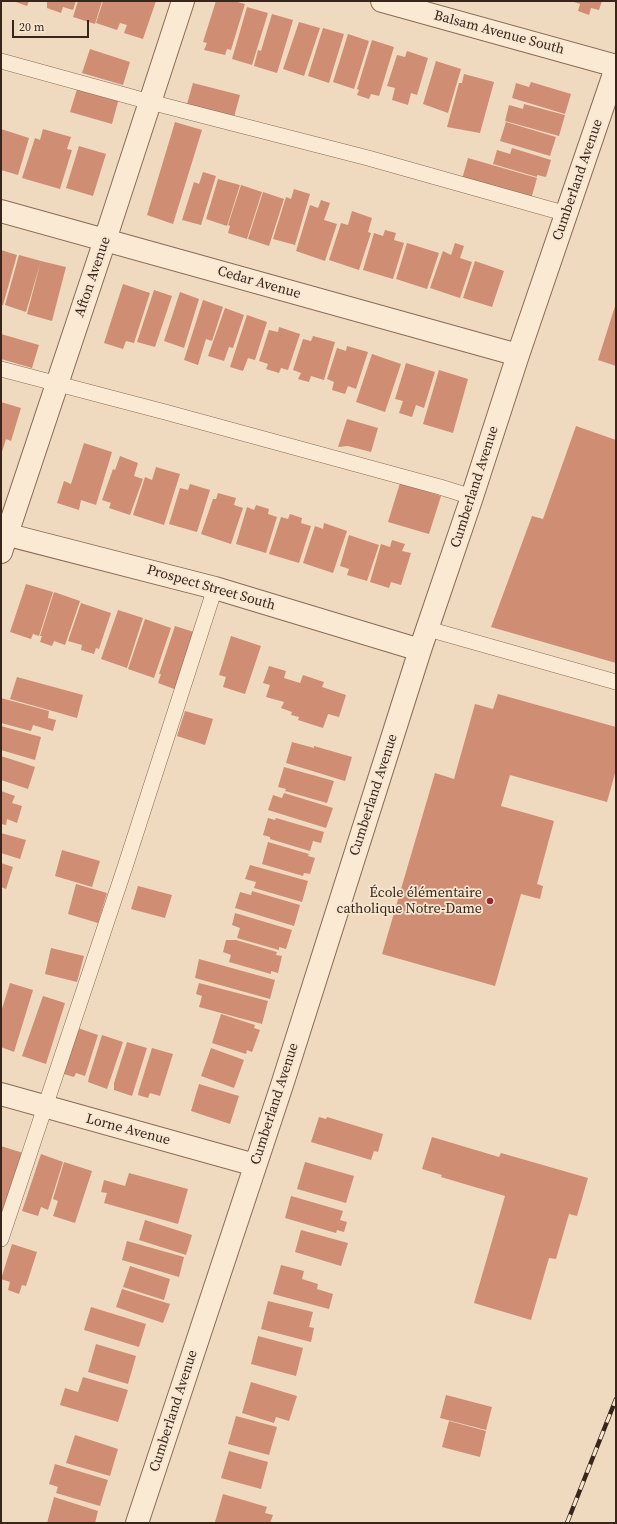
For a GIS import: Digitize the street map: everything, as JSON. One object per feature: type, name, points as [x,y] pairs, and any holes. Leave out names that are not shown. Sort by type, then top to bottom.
[{"type":"street","name":"Afton Avenue","points":[[3,540],[57,384],[183,1]]},
{"type":"street","name":"Balsam Avenue South","points":[[382,1],[616,67]]},
{"type":"street","name":"Cumberland Avenue","points":[[137,1523],[284,1078],[420,650],[616,67]]},
{"type":"street","name":"Cedar Avenue","points":[[1,211],[518,355]]},
{"type":"street","name":"Prospect Street South","points":[[3,540],[215,588],[420,650]]},
{"type":"street","name":"Lorne Avenue","points":[[1,1094],[255,1165]]},
{"type":"lane","points":[[1,61],[150,102],[368,158],[566,214]]},
{"type":"lane","points":[[1,369],[472,497]]},
{"type":"lane","points":[[1,1239],[215,588]]},
{"type":"lane","points":[[428,629],[616,682]]},
{"type":"building","points":[[13,1],[29,1],[27,6]]},
{"type":"building","points":[[47,1],[76,1],[73,10],[63,7],[61,13],[47,8]]},
{"type":"building","points":[[78,1],[102,1],[95,24],[73,17]]},
{"type":"building","points":[[103,1],[156,1],[143,39],[124,33],[127,25],[120,23],[117,30],[96,23]]},
{"type":"building","points":[[216,1],[234,1],[245,4],[231,50],[227,49],[225,55],[204,50],[207,43],[203,42]]},
{"type":"building","points":[[571,1],[602,1],[599,10],[591,8],[589,15],[578,11],[580,4]]},
{"type":"building","points":[[247,7],[268,13],[252,65],[232,59]]},
{"type":"building","points":[[272,14],[293,20],[277,73],[254,66],[258,50],[261,51]]},
{"type":"building","points":[[299,22],[320,28],[304,76],[283,69]]},
{"type":"building","points":[[323,28],[344,34],[329,83],[308,76]]},
{"type":"building","points":[[348,34],[369,41],[354,89],[333,82]]},
{"type":"building","points":[[372,40],[394,47],[379,96],[371,94],[369,99],[357,95],[359,90],[357,89]]},
{"type":"building","points":[[90,49],[130,62],[123,85],[82,73]]},
{"type":"building","points":[[407,51],[428,58],[417,95],[411,93],[408,105],[392,100],[395,88],[387,86],[397,55],[405,57]]},
{"type":"building","points":[[436,61],[461,69],[448,113],[423,104]]},
{"type":"building","points":[[464,74],[494,82],[480,133],[447,127],[459,83],[462,83]]},
{"type":"building","points":[[531,82],[571,94],[565,114],[512,98],[516,83],[529,87]]},
{"type":"building","points":[[193,83],[240,95],[234,117],[187,104]]},
{"type":"building","points":[[78,86],[119,98],[112,124],[70,112]]},
{"type":"building","points":[[524,104],[565,115],[559,136],[505,121],[509,105],[523,109]]},
{"type":"building","points":[[175,122],[202,130],[173,224],[147,215]]},
{"type":"building","points":[[506,122],[556,137],[550,156],[500,141]]},
{"type":"building","points":[[1,129],[29,138],[18,175],[1,170]]},
{"type":"building","points":[[43,129],[71,137],[67,149],[72,150],[60,189],[22,178],[35,138],[40,140]]},
{"type":"building","points":[[79,146],[106,154],[93,196],[66,188]]},
{"type":"building","points":[[512,148],[551,160],[546,177],[537,175],[537,177],[493,164],[497,150],[510,154]]},
{"type":"building","points":[[468,158],[537,178],[531,199],[462,179]]},
{"type":"building","points":[[203,172],[216,176],[201,225],[182,220],[194,182],[199,184]]},
{"type":"building","points":[[218,179],[240,185],[227,226],[206,219]]},
{"type":"building","points":[[241,185],[262,192],[247,239],[228,233],[230,226],[228,225]]},
{"type":"building","points":[[294,189],[310,194],[295,245],[273,239],[286,197],[291,199]]},
{"type":"building","points":[[263,192],[284,199],[269,246],[248,239]]},
{"type":"building","points":[[321,200],[330,203],[324,220],[337,224],[325,261],[296,251],[310,205],[318,208]]},
{"type":"building","points":[[352,211],[372,218],[368,232],[371,233],[359,270],[329,260],[341,223],[348,225]]},
{"type":"building","points":[[385,230],[396,233],[394,240],[404,243],[393,279],[363,270],[374,233],[383,236]]},
{"type":"building","points":[[407,243],[439,253],[427,289],[396,279]]},
{"type":"building","points":[[455,243],[464,246],[460,258],[472,262],[460,298],[430,288],[443,251],[451,255]]},
{"type":"building","points":[[1,250],[17,255],[3,305],[1,305]]},
{"type":"building","points":[[19,255],[41,261],[26,312],[5,305]]},
{"type":"building","points":[[41,261],[66,267],[52,321],[27,314]]},
{"type":"building","points":[[475,261],[504,271],[492,307],[463,298]]},
{"type":"building","points":[[123,284],[150,293],[134,343],[126,341],[123,349],[104,343]]},
{"type":"building","points":[[154,290],[172,296],[155,347],[137,342]]},
{"type":"building","points":[[180,292],[199,299],[184,348],[164,341]]},
{"type":"building","points":[[203,300],[223,307],[212,341],[206,339],[198,365],[184,360]]},
{"type":"building","points":[[616,303],[616,366],[598,360]]},
{"type":"building","points":[[225,308],[244,315],[233,348],[229,347],[224,361],[208,356]]},
{"type":"building","points":[[247,315],[267,322],[255,360],[248,358],[243,371],[230,367]]},
{"type":"building","points":[[279,327],[300,334],[288,370],[281,368],[279,373],[266,369],[268,364],[259,361],[269,330],[278,332]]},
{"type":"building","points":[[1,334],[39,345],[32,368],[1,359]]},
{"type":"building","points":[[313,336],[335,342],[324,380],[311,376],[309,382],[298,379],[301,373],[293,370],[303,339],[311,341]]},
{"type":"building","points":[[347,346],[368,352],[356,389],[348,386],[345,394],[332,390],[334,382],[327,379],[337,348],[346,351]]},
{"type":"building","points":[[372,354],[401,364],[385,412],[356,402]]},
{"type":"building","points":[[406,363],[435,372],[424,408],[416,405],[412,417],[399,413],[403,401],[395,399]]},
{"type":"building","points":[[439,370],[468,379],[453,433],[423,424]]},
{"type":"building","points":[[1,402],[21,408],[11,441],[6,439],[1,455]]},
{"type":"building","points":[[347,419],[378,428],[371,452],[348,446],[338,447]]},
{"type":"building","points":[[576,426],[616,440],[616,663],[491,627],[532,516],[543,519]]},
{"type":"building","points":[[84,443],[112,452],[96,505],[81,500],[79,510],[57,503],[64,481],[71,484]]},
{"type":"building","points":[[120,456],[138,463],[134,476],[143,479],[130,515],[109,508],[111,503],[102,500],[113,469],[115,470]]},
{"type":"building","points":[[156,467],[180,474],[164,525],[133,515],[145,477],[152,480]]},
{"type":"building","points":[[400,483],[441,496],[429,534],[388,522]]},
{"type":"building","points":[[190,484],[210,490],[197,532],[169,524],[180,488],[188,490]]},
{"type":"building","points":[[218,493],[236,498],[234,505],[243,508],[231,544],[201,534],[213,499],[216,499]]},
{"type":"building","points":[[256,505],[269,509],[268,514],[277,517],[266,553],[236,544],[247,507],[254,510]]},
{"type":"building","points":[[290,514],[302,518],[301,523],[311,526],[299,563],[269,554],[281,517],[288,519]]},
{"type":"building","points":[[324,523],[347,531],[333,573],[303,563],[315,526],[323,529]]},
{"type":"building","points":[[349,535],[379,545],[367,581],[347,575],[349,569],[340,566]]},
{"type":"building","points":[[392,540],[405,544],[402,551],[411,553],[401,585],[391,582],[389,588],[370,582],[381,544],[390,547]]},
{"type":"building","points":[[26,584],[53,592],[39,636],[33,634],[31,639],[10,632]]},
{"type":"building","points":[[54,592],[80,601],[65,645],[54,641],[52,646],[40,642],[42,636],[40,636]]},
{"type":"building","points":[[81,603],[111,613],[99,649],[96,648],[94,654],[81,650],[82,645],[68,641]]},
{"type":"building","points":[[118,610],[143,618],[127,668],[101,659]]},
{"type":"building","points":[[145,619],[171,628],[154,678],[128,669]]},
{"type":"building","points":[[175,626],[197,633],[177,690],[158,683],[161,674],[159,674]]},
{"type":"building","points":[[231,636],[261,646],[245,694],[223,687],[226,677],[219,675]]},
{"type":"building","points":[[269,666],[286,671],[284,678],[300,683],[303,675],[324,682],[322,687],[346,695],[339,717],[328,714],[323,728],[298,720],[299,717],[291,715],[292,712],[281,708],[284,702],[266,697],[270,685],[263,683]]},
{"type":"building","points":[[17,677],[83,695],[77,718],[10,699]]},
{"type":"building","points":[[498,694],[616,727],[616,770],[607,802],[510,775],[501,806],[554,821],[537,884],[543,886],[540,899],[521,894],[495,986],[382,954],[435,773],[454,779],[475,704],[493,709]]},
{"type":"building","points":[[1,698],[49,711],[48,718],[56,720],[53,731],[33,725],[31,731],[1,723]]},
{"type":"building","points":[[185,711],[213,719],[205,745],[177,736]]},
{"type":"building","points":[[1,726],[41,737],[35,760],[1,750]]},
{"type":"building","points":[[292,742],[314,748],[314,746],[352,757],[345,781],[286,763]]},
{"type":"building","points":[[1,756],[35,767],[28,789],[1,780]]},
{"type":"building","points":[[284,767],[334,781],[327,803],[285,791],[286,789],[278,787]]},
{"type":"building","points":[[1,791],[15,796],[12,803],[22,806],[17,823],[7,819],[6,825],[1,824]]},
{"type":"building","points":[[284,793],[333,808],[326,828],[268,810],[273,795],[282,798]]},
{"type":"building","points":[[268,818],[275,820],[276,818],[324,832],[321,843],[313,841],[310,851],[270,839],[270,837],[263,835]]},
{"type":"building","points":[[1,833],[26,840],[20,859],[1,853]]},
{"type":"building","points":[[268,842],[309,854],[308,856],[315,858],[310,874],[304,873],[303,876],[262,864]]},
{"type":"building","points":[[62,850],[100,861],[92,887],[55,876]]},
{"type":"building","points":[[1,863],[13,867],[6,889],[1,887]]},
{"type":"building","points":[[250,865],[308,881],[302,902],[254,888],[256,882],[245,879]]},
{"type":"building","points":[[76,884],[107,893],[98,923],[68,914]]},
{"type":"building","points":[[138,886],[172,895],[165,918],[131,909]]},
{"type":"building","points":[[252,891],[300,905],[294,926],[235,908],[240,892],[251,895]]},
{"type":"building","points":[[235,913],[292,930],[286,949],[279,947],[279,950],[237,938],[240,928],[232,925]]},
{"type":"building","points":[[226,940],[236,940],[277,952],[276,955],[282,956],[278,973],[271,971],[271,974],[229,962],[231,955],[223,952]]},
{"type":"building","points":[[51,948],[84,956],[77,982],[45,974]]},
{"type":"building","points":[[199,959],[275,980],[270,999],[195,978]]},
{"type":"building","points":[[10,983],[33,990],[14,1052],[1,1047],[1,1012]]},
{"type":"building","points":[[199,983],[268,1001],[262,1024],[199,1007],[202,996],[196,994]]},
{"type":"building","points":[[43,996],[65,1003],[46,1064],[22,1056]]},
{"type":"building","points":[[221,1014],[255,1025],[254,1028],[260,1030],[252,1052],[247,1050],[246,1054],[212,1043]]},
{"type":"building","points":[[78,1028],[98,1035],[85,1076],[76,1073],[74,1077],[64,1074],[64,1069]]},
{"type":"building","points":[[102,1035],[123,1042],[107,1089],[88,1082]]},
{"type":"building","points":[[127,1042],[147,1048],[132,1096],[114,1090],[114,1083]]},
{"type":"building","points":[[152,1048],[173,1054],[160,1096],[150,1093],[148,1098],[138,1095]]},
{"type":"building","points":[[211,1048],[244,1060],[234,1088],[201,1076]]},
{"type":"building","points":[[199,1084],[239,1096],[230,1124],[191,1111]]},
{"type":"building","points":[[319,1117],[326,1119],[327,1117],[383,1134],[378,1152],[374,1151],[371,1160],[311,1142]]},
{"type":"building","points":[[432,1137],[499,1157],[501,1153],[588,1178],[577,1216],[569,1214],[556,1259],[549,1258],[531,1320],[474,1303],[505,1196],[441,1177],[442,1175],[422,1169]]},
{"type":"building","points":[[1,1146],[23,1153],[3,1212],[1,1212]]},
{"type":"building","points":[[41,1154],[63,1162],[48,1210],[41,1207],[38,1216],[22,1211]]},
{"type":"building","points":[[64,1162],[92,1171],[75,1223],[53,1216],[58,1201],[53,1199]]},
{"type":"building","points":[[305,1162],[354,1176],[346,1203],[297,1189]]},
{"type":"building","points":[[129,1173],[188,1189],[178,1224],[104,1203],[107,1193],[101,1192],[104,1180],[125,1186]]},
{"type":"building","points":[[291,1196],[343,1211],[340,1220],[347,1222],[344,1232],[337,1230],[336,1233],[285,1218]]},
{"type":"building","points":[[145,1220],[192,1235],[186,1255],[139,1240]]},
{"type":"building","points":[[301,1230],[348,1243],[341,1266],[295,1252]]},
{"type":"building","points":[[127,1241],[184,1257],[179,1277],[122,1260]]},
{"type":"building","points":[[12,1244],[37,1252],[26,1286],[22,1285],[19,1294],[8,1290],[10,1282],[1,1279]]},
{"type":"building","points":[[281,1265],[304,1271],[302,1279],[318,1284],[317,1289],[333,1294],[329,1309],[273,1294]]},
{"type":"building","points":[[130,1266],[170,1279],[164,1300],[123,1287]]},
{"type":"building","points":[[122,1289],[170,1304],[163,1323],[116,1307]]},
{"type":"building","points":[[268,1301],[313,1312],[309,1327],[314,1328],[311,1342],[261,1329]]},
{"type":"building","points":[[91,1307],[146,1324],[139,1347],[84,1330]]},
{"type":"building","points":[[258,1336],[303,1348],[296,1376],[251,1364]]},
{"type":"building","points":[[96,1344],[136,1356],[128,1384],[88,1372]]},
{"type":"building","points":[[83,1377],[128,1390],[118,1422],[60,1405],[65,1388],[78,1392]]},
{"type":"building","points":[[251,1382],[297,1396],[289,1421],[276,1417],[274,1423],[242,1413]]},
{"type":"building","points":[[446,1395],[492,1407],[486,1430],[440,1418]]},
{"type":"building","points":[[236,1416],[277,1427],[269,1455],[228,1444]]},
{"type":"building","points":[[449,1421],[486,1431],[480,1457],[442,1447]]},
{"type":"building","points":[[75,1435],[118,1449],[110,1476],[66,1463]]},
{"type":"building","points":[[229,1451],[268,1462],[261,1489],[221,1478]]},
{"type":"building","points":[[55,1464],[108,1480],[100,1506],[56,1493],[58,1487],[49,1484]]},
{"type":"building","points":[[223,1494],[267,1507],[265,1513],[273,1515],[270,1523],[215,1522]]},
{"type":"building","points":[[54,1497],[98,1511],[95,1523],[47,1523]]},
{"type":"railway","points":[[567,1523],[616,1399]]},
{"type":"place","name":"École élémentaire catholique Notre-Dame","points":[[490,901]]}]
